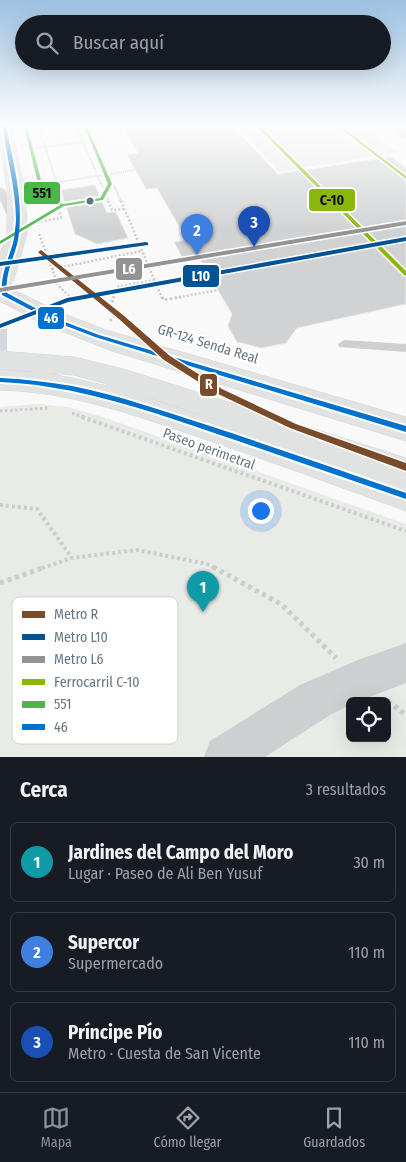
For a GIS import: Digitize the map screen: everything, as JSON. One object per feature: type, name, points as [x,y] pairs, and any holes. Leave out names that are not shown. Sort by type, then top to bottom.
[{"type":"main road","points":[[11,161],[16,189],[17,234],[2,289],[28,308],[96,337],[406,429]]},
{"type":"main road","points":[[3,361],[84,352],[158,373],[406,451]]},
{"type":"main road","points":[[3,361],[74,366],[127,380],[406,471]]},
{"type":"main road","points":[[3,361],[60,383],[89,389],[210,428],[406,496]]},
{"type":"street","points":[[226,757],[315,700],[373,690],[406,663]]},
{"type":"lane","points":[[0,190],[16,223]]},
{"type":"lane","points":[[344,344],[406,348]]},
{"type":"path","points":[[37,222],[61,218],[49,161]]},
{"type":"path","points":[[92,161],[112,210],[124,208]]},
{"type":"path","points":[[104,161],[163,300],[218,290]]},
{"type":"path","points":[[34,195],[34,186],[136,170]]},
{"type":"path","points":[[36,213],[38,232],[58,285],[80,307]]},
{"type":"path","points":[[52,269],[142,251]]},
{"type":"path","points":[[117,313],[110,307],[117,287],[154,280]]},
{"type":"path","points":[[108,323],[116,326]]},
{"type":"path","points":[[0,411],[54,409]]},
{"type":"path","name":"Paseo perimetral","points":[[68,411],[406,531]]},
{"type":"path","points":[[0,505],[37,509],[72,558]]},
{"type":"path","points":[[0,584],[72,558],[136,550],[207,564],[281,604],[373,690],[406,715]]},
{"type":"shaded area","points":[[270,161],[343,161],[279,172]]},
{"type":"shaded area","points":[[38,404],[68,407],[100,416],[406,524],[406,757],[0,757],[0,407]]},
{"type":"building","points":[[131,161],[266,161],[278,174],[362,161],[397,161],[406,168],[406,304],[297,328],[286,343],[262,348],[237,342],[228,326],[232,314],[200,259],[185,262],[174,242],[187,240],[157,188],[146,189]]},
{"type":"building","points":[[95,185],[107,213],[116,212],[128,238],[97,244],[75,234],[61,190]]},
{"type":"tunnel","points":[[0,342],[7,342]]},
{"type":"metro line","name":"L6","points":[[0,290],[406,223]]},
{"type":"metro line","name":"L10","points":[[0,326],[67,300],[406,239]]},
{"type":"metro line","name":"L10","points":[[0,264],[146,244]]},
{"type":"metro line","name":"R","points":[[41,252],[121,317],[167,358],[219,391],[293,426],[406,467]]},
{"type":"rail line","name":"C-10","points":[[293,161],[406,274]]},
{"type":"rail line","name":"C-10","points":[[385,161],[406,178]]},
{"type":"transit line","name":"46","points":[[11,161],[18,208],[18,221],[17,234],[6,270],[4,294],[50,318],[97,336],[406,429]]},
{"type":"transit line","name":"551","points":[[34,161],[43,196],[63,205],[102,199],[110,184],[100,161]]},
{"type":"transit line","name":"551","points":[[0,243],[63,205],[99,199]]},
{"type":"transit line","name":"46","points":[[0,380],[48,384],[118,400],[215,430],[406,496]]},
{"type":"place","name":"Príncipe Pío","points":[[254,247]]},
{"type":"place","name":"Supercor","points":[[197,255]]},
{"type":"place","name":"Jardines del Campo del Moro","points":[[203,612]]}]
